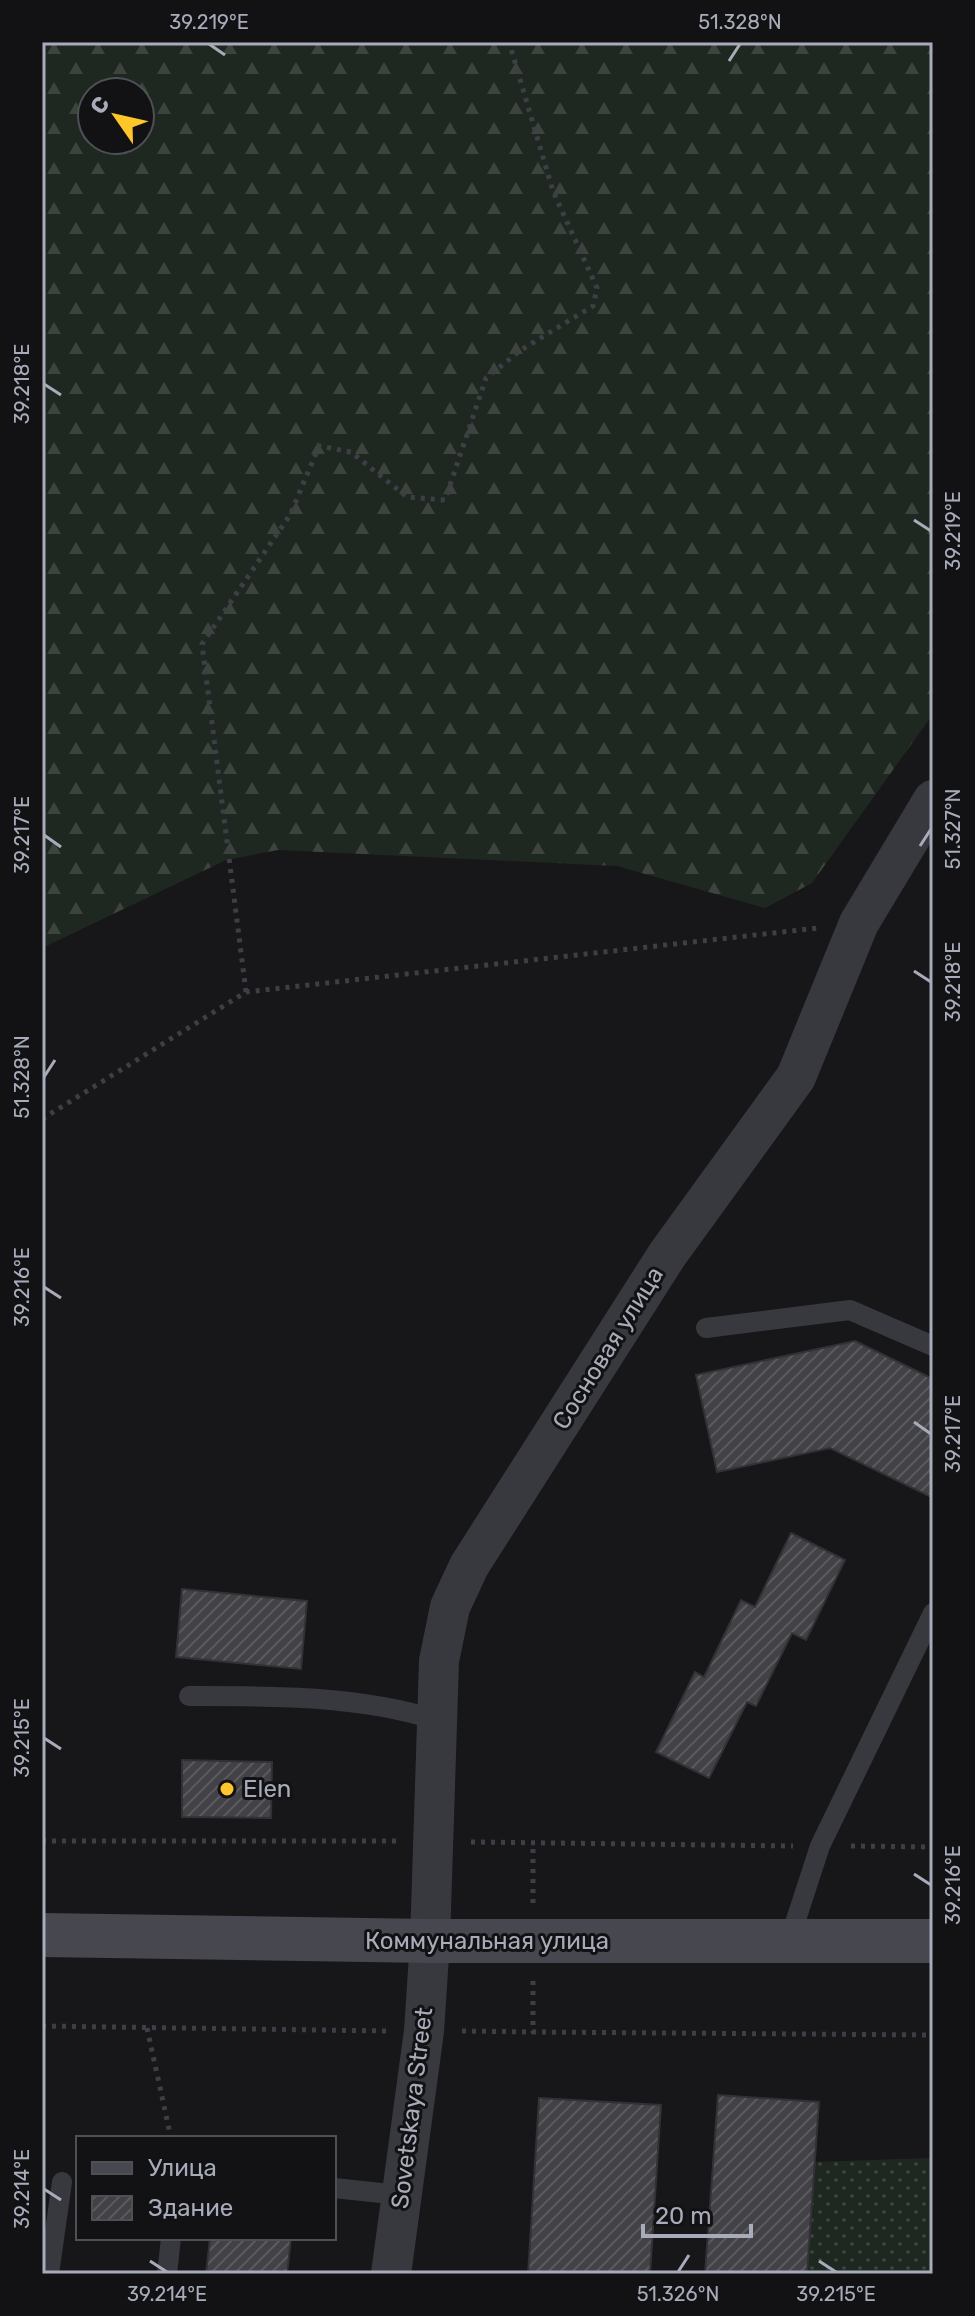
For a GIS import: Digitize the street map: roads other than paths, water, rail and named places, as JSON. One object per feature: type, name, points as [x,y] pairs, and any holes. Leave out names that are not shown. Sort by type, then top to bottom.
[{"type":"street","name":"Сосновая улица","points":[[430,1941],[439,1661],[450,1607],[469,1566],[667,1255],[796,1077],[859,923],[933,800]]},
{"type":"street","name":"Коммунальная улица","points":[[42,1935],[430,1941],[933,1941]]},
{"type":"street","name":"Sovetskaya Street","points":[[391,2274],[424,2031],[430,1941]]},
{"type":"lane","points":[[706,1328],[850,1310],[933,1346]]},
{"type":"lane","points":[[789,1941],[820,1846],[933,1613]]},
{"type":"lane","points":[[189,1696],[285,1696],[405,1710],[437,1720]]},
{"type":"lane","points":[[49,2274],[62,2182]]},
{"type":"lane","points":[[336,2188],[400,2195]]},
{"type":"lane","points":[[167,2274],[171,2240]]},
{"type":"place","name":"Elen","points":[[227,1789]]}]
